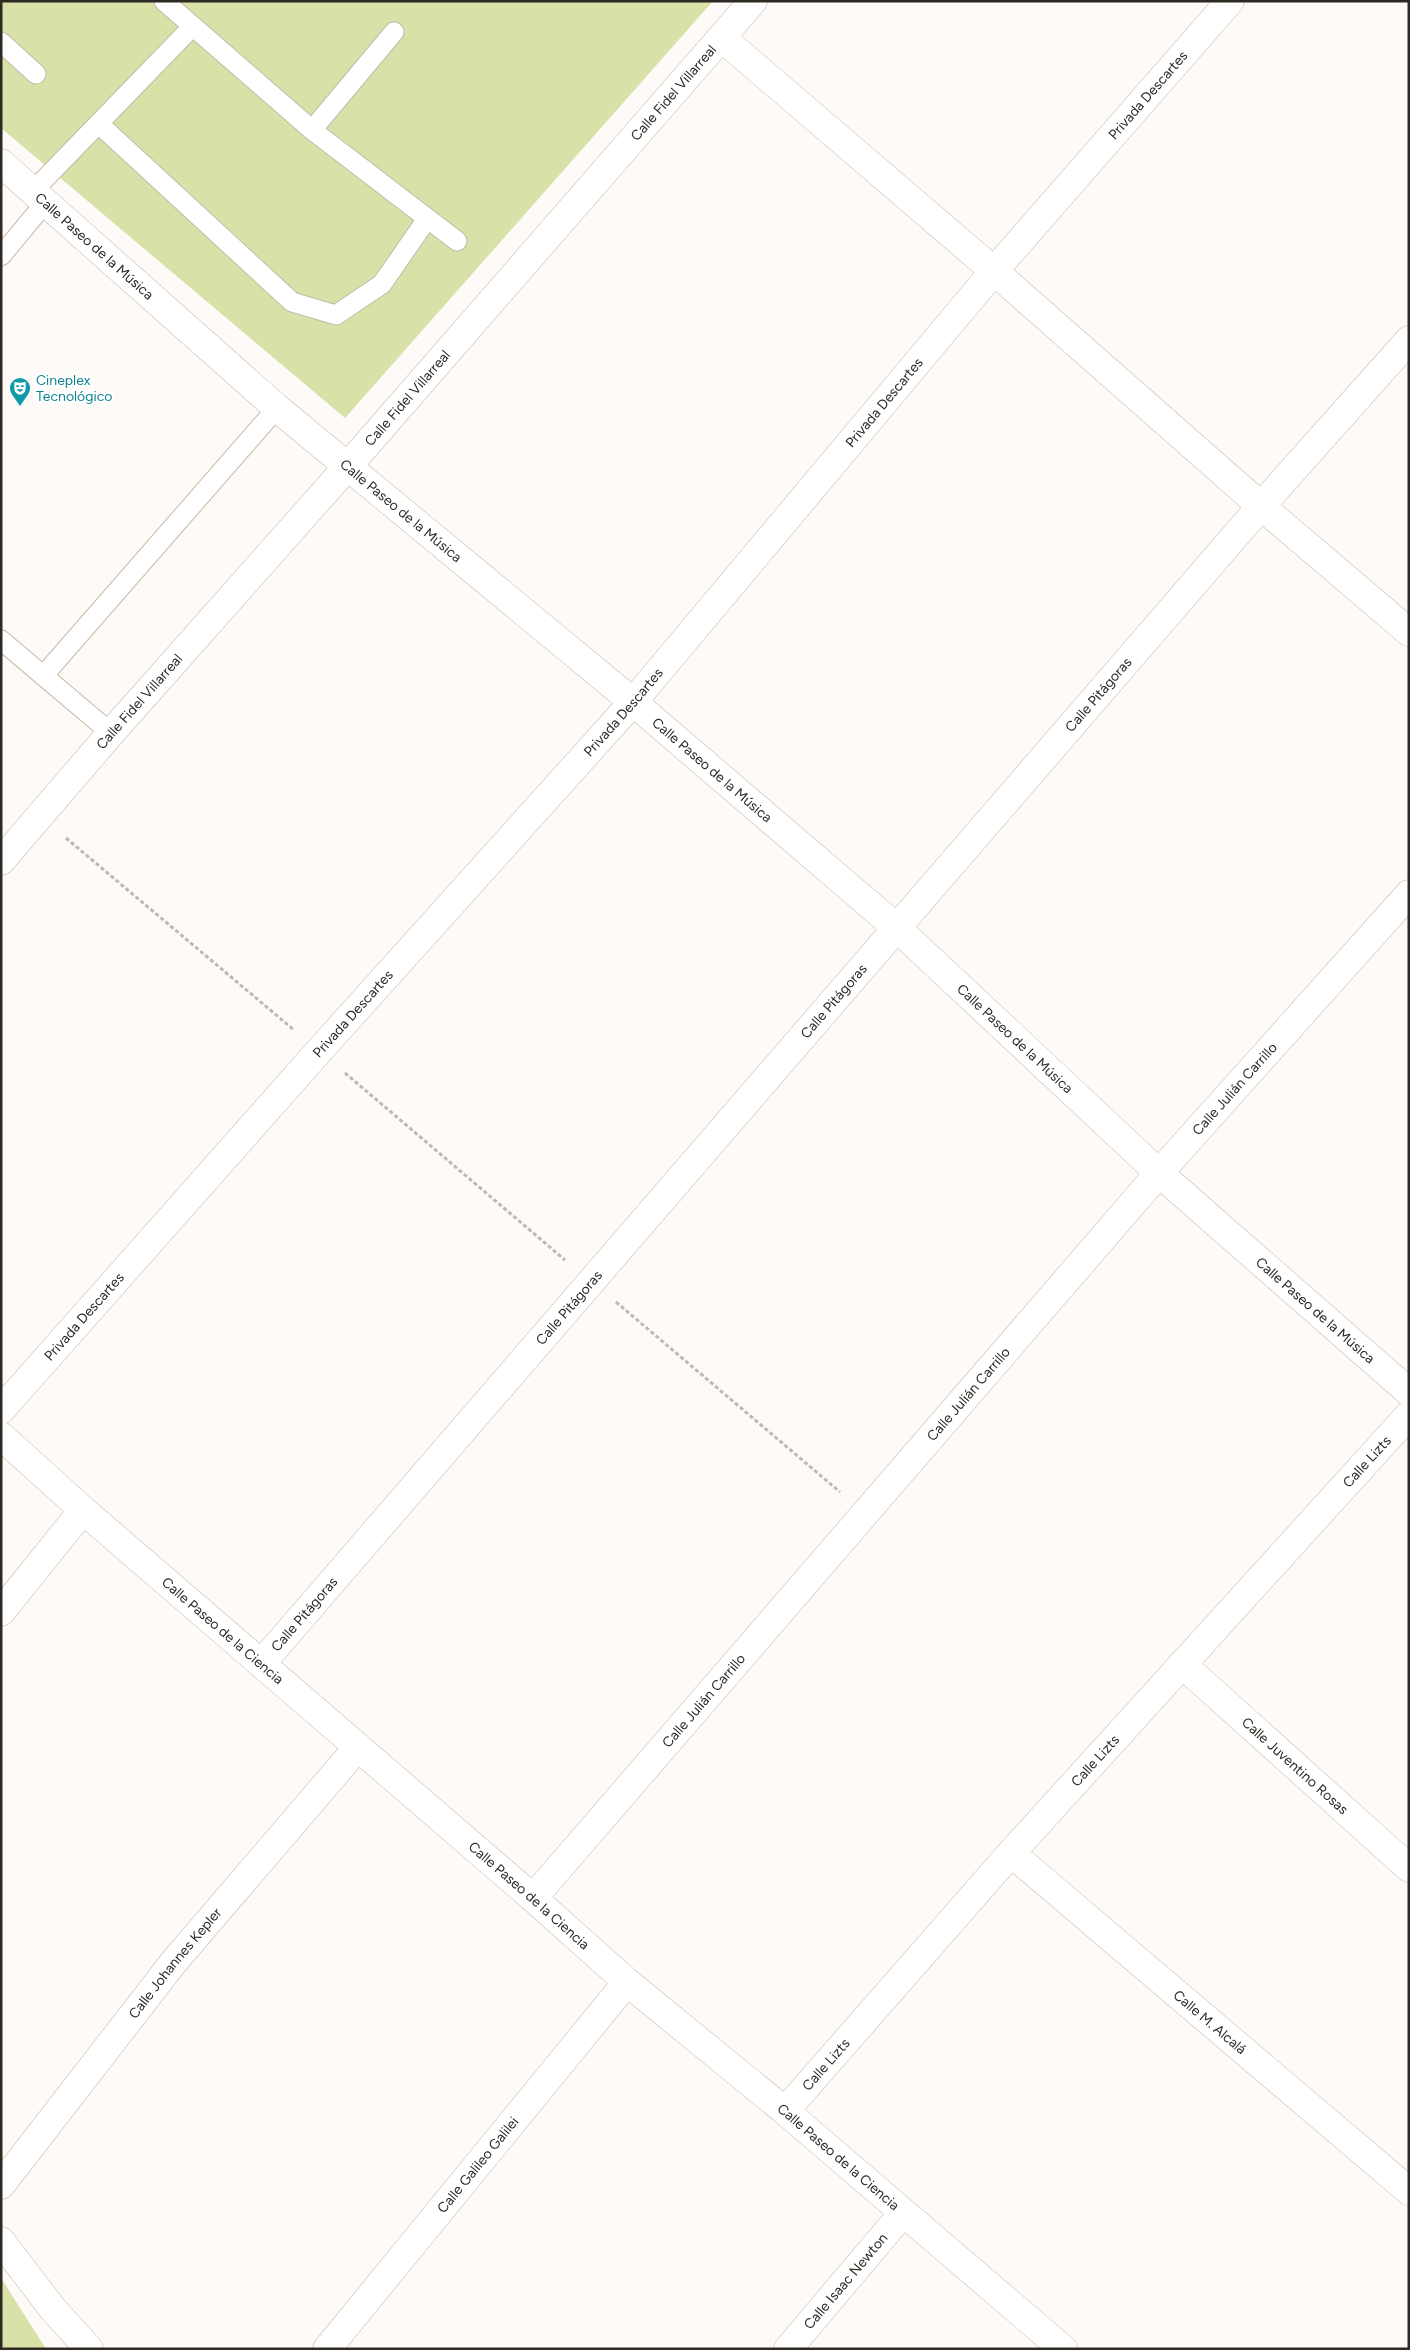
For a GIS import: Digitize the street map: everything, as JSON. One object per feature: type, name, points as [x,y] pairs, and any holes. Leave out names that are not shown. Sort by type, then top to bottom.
[{"type":"street","name":"Calle Fidel Villarreal","points":[[1,861],[753,1]]},
{"type":"street","name":"Privada Descartes","points":[[1,1410],[319,1051],[633,702],[994,271],[1230,1]]},
{"type":"street","points":[[722,38],[994,271],[1261,506],[1409,632]]},
{"type":"street","name":"Calle Paseo de la Música","points":[[1,163],[277,408],[633,702],[898,928],[1159,1173],[1409,1392]]},
{"type":"street","name":"Calle Pitágoras","points":[[260,1664],[1261,506],[1409,340]]},
{"type":"street","name":"Calle Julián Carrillo","points":[[533,1898],[1159,1173],[1409,894]]},
{"type":"street","name":"Calle Lizts","points":[[786,2111],[1011,1853],[1409,1415]]},
{"type":"street","name":"Calle Paseo de la Ciencia","points":[[1,1436],[83,1510],[533,1898],[627,1982],[786,2111],[1063,2349]]},
{"type":"street","points":[[1,1612],[83,1510]]},
{"type":"street","name":"Calle Juventino Rosas","points":[[1182,1664],[1409,1868]]},
{"type":"street","name":"Calle Johannes Kepler","points":[[1,2185],[173,1963],[358,1747]]},
{"type":"street","name":"Calle M. Alcalá","points":[[1011,1853],[1409,2191]]},
{"type":"street","name":"Calle Galileo Galilei","points":[[327,2349],[627,1982]]},
{"type":"street","name":"Calle Isaac Newton","points":[[788,2349],[903,2213]]},
{"type":"street","points":[[1,2241],[52,2308],[89,2349]]},
{"type":"lane","points":[[164,1],[312,130],[457,241]]},
{"type":"lane","points":[[1,256],[39,197],[98,124],[193,26]]},
{"type":"lane","points":[[312,130],[394,32]]},
{"type":"lane","points":[[1,42],[36,74]]},
{"type":"lane","points":[[98,124],[292,302],[336,315],[382,284],[427,219]]},
{"type":"lane","points":[[43,676],[277,408]]},
{"type":"lane","points":[[1,640],[111,733]]},
{"type":"path","points":[[41,816],[866,1513]]},
{"type":"green space","points":[[1,1],[713,1],[345,418],[1,128]]},
{"type":"green space","points":[[1,2278],[46,2349],[1,2349]]},
{"type":"place","name":"Cineplex Tecnológico","points":[[20,407]]}]
